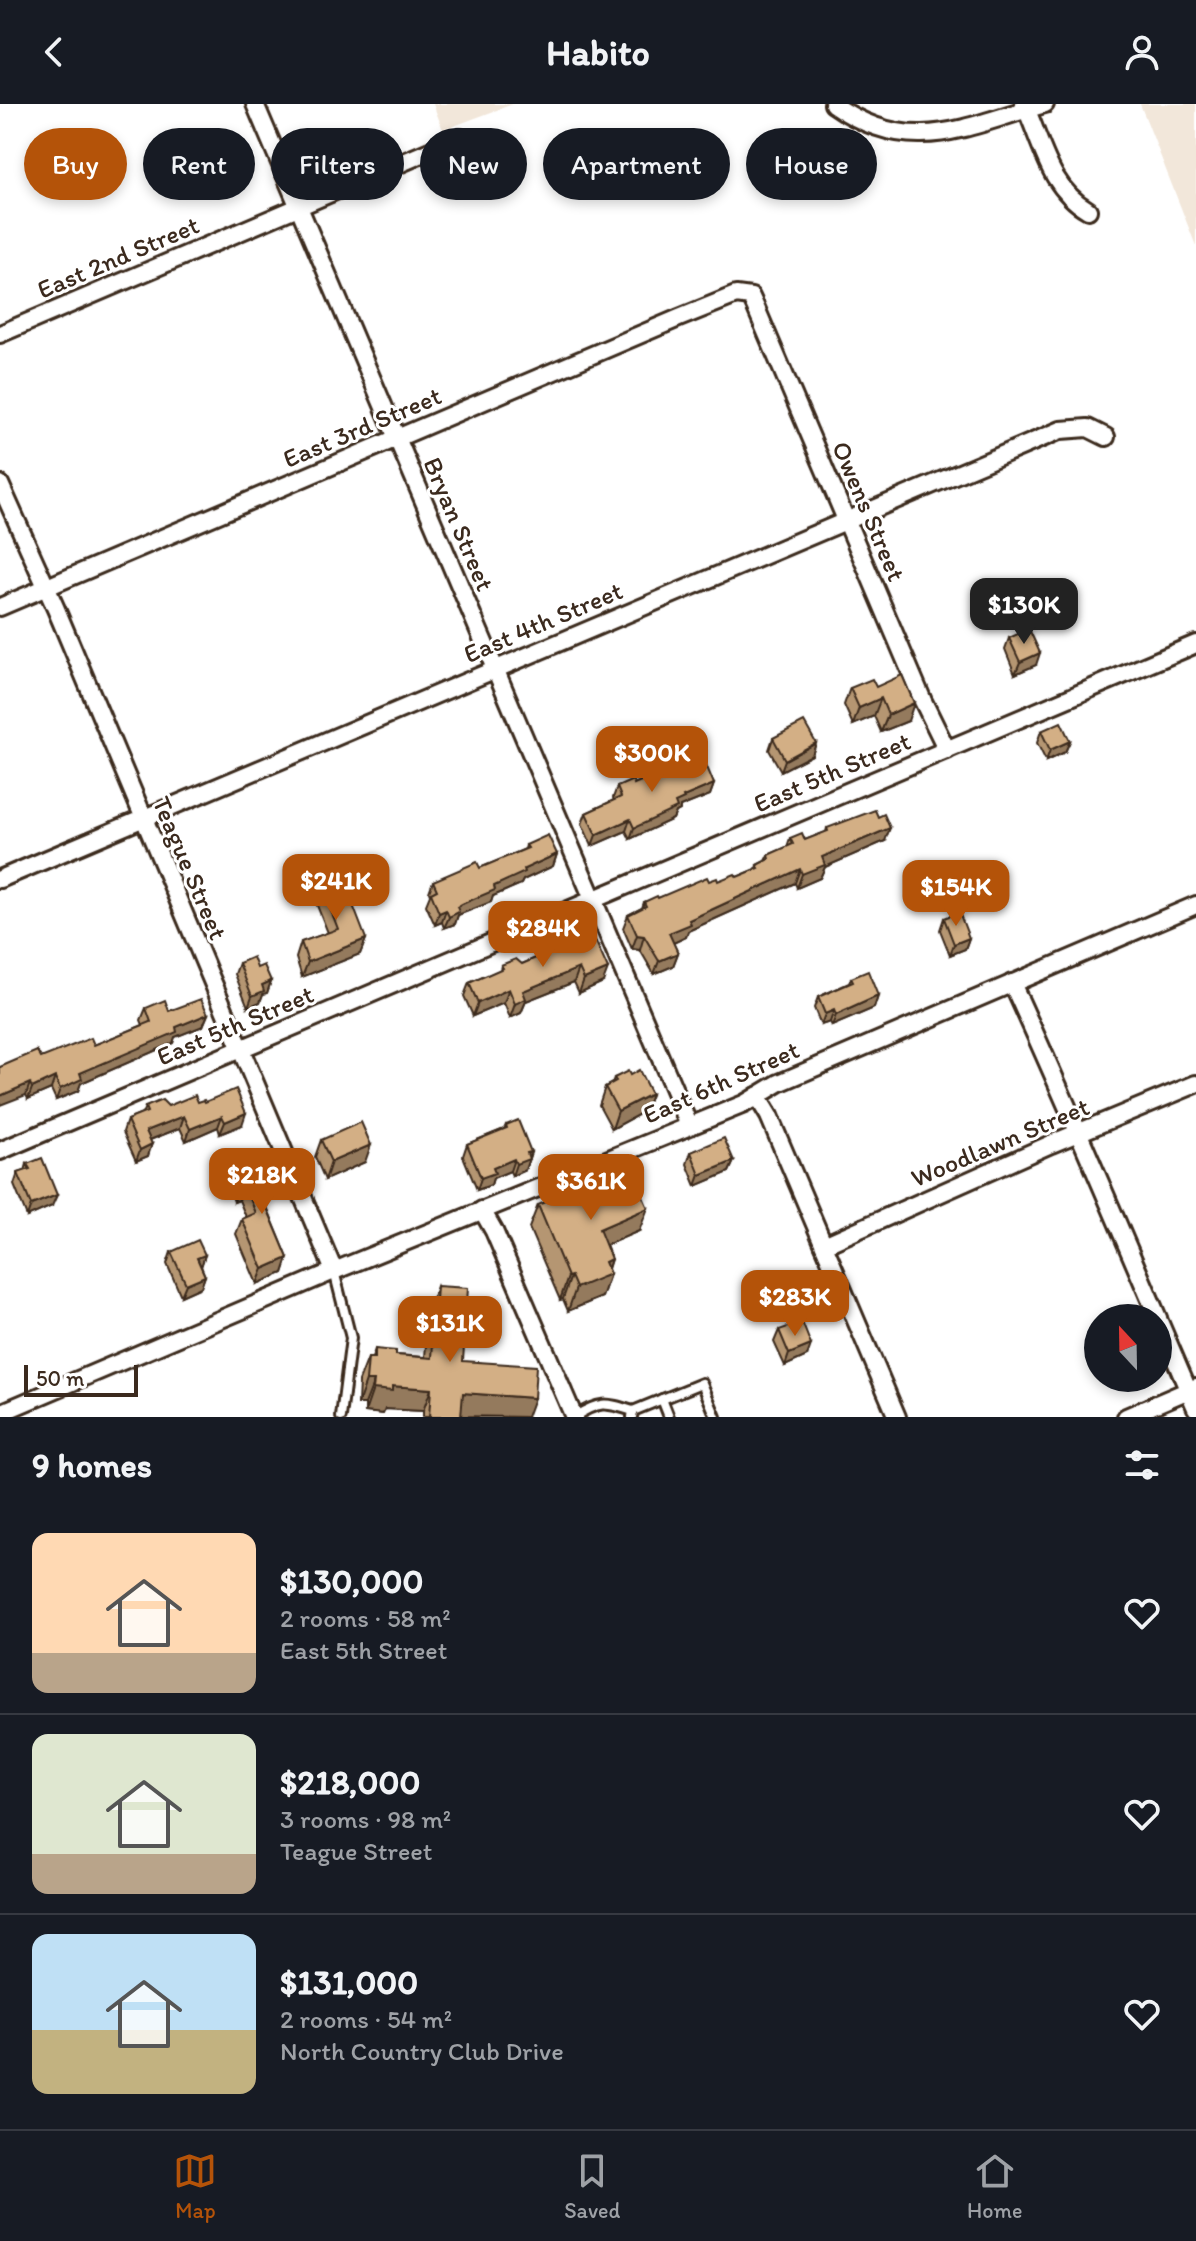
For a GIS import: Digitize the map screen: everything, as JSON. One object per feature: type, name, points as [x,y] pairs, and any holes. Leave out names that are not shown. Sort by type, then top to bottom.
[{"type":"street","name":"Bryan Street","points":[[255,104],[689,1125]]},
{"type":"street","points":[[833,104],[866,124],[886,130],[931,134],[967,129],[1025,106],[1045,104]]},
{"type":"street","points":[[1025,106],[1049,168],[1067,194],[1088,210]]},
{"type":"street","points":[[298,206],[420,155]]},
{"type":"street","name":"East 2nd Street","points":[[0,334],[298,206]]},
{"type":"street","name":"East 3rd Street","points":[[0,607],[679,318],[736,295],[745,295]]},
{"type":"street","name":"Owens Street","points":[[745,295],[751,297],[756,308],[923,701],[947,750]]},
{"type":"street","name":"East 4th Street","points":[[0,879],[1061,430],[1088,428],[1106,437]]},
{"type":"street","name":"Teague Street","points":[[0,484],[334,1271]]},
{"type":"street","name":"East 5th Street","points":[[0,1151],[1196,644]]},
{"type":"street","name":"East 6th Street","points":[[0,1413],[689,1125],[757,1096],[779,1083],[1196,905]]},
{"type":"street","points":[[1012,983],[1152,1304]]},
{"type":"street","name":"Woodlawn Street","points":[[824,1245],[979,1175],[1196,1084]]},
{"type":"street","points":[[757,1096],[769,1116],[897,1417]]},
{"type":"street","points":[[482,1210],[494,1231],[574,1417]]},
{"type":"street","points":[[1172,1347],[1192,1388],[1196,1408]]},
{"type":"street","points":[[1126,1417],[1192,1388]]},
{"type":"lane","points":[[334,1271],[351,1338],[341,1417]]},
{"type":"lane","points":[[574,1417],[593,1405],[607,1402],[633,1414],[702,1383],[716,1417]]},
{"type":"lane","points":[[662,1399],[669,1417]]},
{"type":"shaded area","points":[[433,104],[513,104],[448,128],[442,128]]},
{"type":"shaded area","points":[[1140,104],[1196,104],[1196,246]]},
{"type":"building","points":[[1029,629],[1040,653],[1020,662],[1009,638]]},
{"type":"building","points":[[902,675],[914,703],[888,715],[881,698],[859,708],[850,688],[872,679],[876,687]]},
{"type":"building","points":[[804,722],[816,743],[785,760],[773,738]]},
{"type":"building","points":[[1061,722],[1070,741],[1050,750],[1041,731]]},
{"type":"building","points":[[678,738],[692,768],[705,762],[714,784],[683,797],[675,803],[677,808],[634,828],[630,819],[596,835],[586,813],[621,797],[617,787],[633,780],[634,784],[678,765],[668,743]]},
{"type":"building","points":[[875,810],[878,817],[884,814],[890,828],[822,857],[825,865],[802,874],[800,869],[689,920],[691,924],[669,933],[678,953],[659,961],[644,936],[637,935],[628,915],[646,906],[644,902],[707,877],[709,881],[717,878],[718,881],[735,874],[737,877],[759,868],[757,865],[769,859],[768,855],[793,844],[790,838],[802,833],[805,840]]},
{"type":"building","points":[[548,835],[557,854],[494,886],[495,890],[462,904],[457,907],[459,912],[449,917],[446,910],[439,913],[431,893],[437,890],[433,881],[477,862],[480,868],[528,848],[526,845]]},
{"type":"building","points":[[341,874],[366,939],[308,962],[301,942],[338,929],[320,882]]},
{"type":"building","points":[[959,912],[969,938],[954,944],[944,918]]},
{"type":"building","points":[[585,929],[587,935],[592,933],[608,969],[584,979],[579,968],[523,991],[526,999],[515,1004],[509,989],[478,1003],[469,983],[516,959],[522,964],[568,944],[572,942],[569,936]]},
{"type":"building","points":[[253,957],[257,968],[264,965],[271,981],[262,985],[264,991],[252,996],[239,963]]},
{"type":"building","points":[[868,971],[878,996],[836,1015],[834,1010],[825,1014],[818,997],[853,982],[851,978]]},
{"type":"building","points":[[201,999],[208,1014],[176,1027],[177,1032],[80,1073],[82,1079],[60,1089],[55,1077],[32,1088],[30,1083],[0,1096],[0,1067],[37,1051],[41,1058],[91,1038],[94,1045],[151,1022],[146,1008],[165,1000],[169,1011]]},
{"type":"building","points":[[639,1070],[651,1094],[618,1111],[605,1087],[628,1071],[630,1075]]},
{"type":"building","points":[[236,1089],[246,1113],[225,1122],[222,1116],[190,1129],[184,1116],[146,1131],[152,1144],[140,1150],[127,1120],[147,1112],[145,1107],[162,1100],[168,1106],[195,1095],[198,1102],[205,1102]]},
{"type":"building","points":[[518,1120],[531,1152],[527,1153],[529,1159],[516,1164],[514,1159],[493,1168],[495,1173],[481,1178],[467,1144],[507,1128],[506,1125]]},
{"type":"building","points":[[361,1122],[371,1145],[331,1162],[321,1140]]},
{"type":"building","points":[[724,1138],[734,1161],[700,1175],[691,1152]]},
{"type":"building","points":[[42,1158],[57,1195],[31,1205],[18,1173],[30,1169],[27,1164]]},
{"type":"building","points":[[269,1162],[278,1184],[260,1191],[288,1258],[263,1269],[242,1219],[256,1213],[244,1184],[239,1186],[235,1176]]},
{"type":"building","points":[[629,1165],[648,1208],[599,1229],[611,1259],[605,1262],[610,1274],[576,1288],[571,1276],[568,1277],[538,1205]]},
{"type":"building","points":[[198,1240],[205,1255],[197,1258],[205,1276],[186,1284],[171,1252]]},
{"type":"building","points":[[437,1286],[468,1288],[463,1361],[536,1366],[534,1398],[463,1393],[461,1417],[429,1417],[431,1389],[392,1386],[392,1391],[373,1389],[374,1381],[366,1381],[368,1358],[375,1358],[375,1349],[396,1351],[396,1355],[432,1358]]},
{"type":"building","points":[[802,1322],[811,1345],[789,1354],[779,1330]]}]
